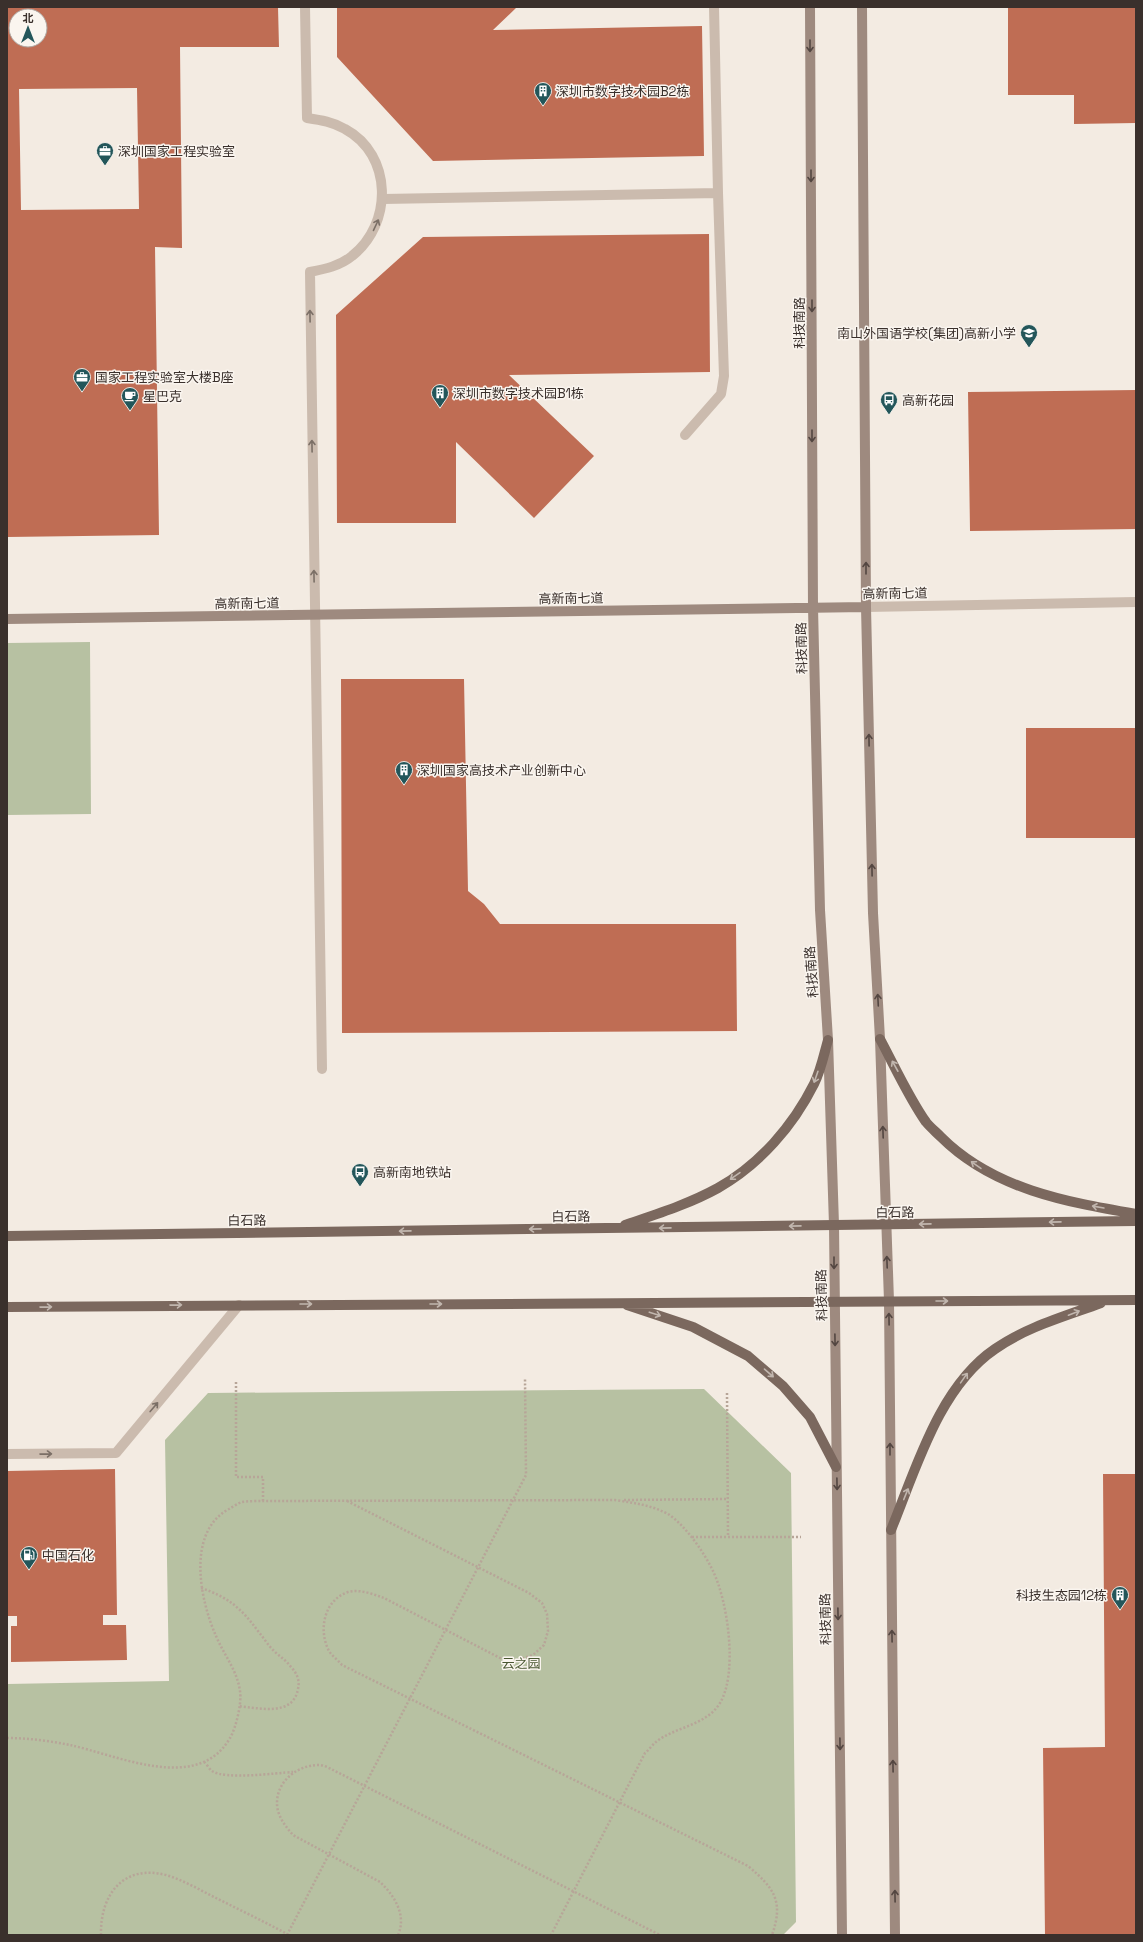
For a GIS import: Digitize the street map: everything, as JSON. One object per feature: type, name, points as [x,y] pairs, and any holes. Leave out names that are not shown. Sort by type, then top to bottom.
[{"type":"main road","name":"科技南路","points":[[810,7],[813,607],[820,910],[828,1040],[834,1225],[842,1935]]},
{"type":"main road","points":[[862,7],[866,607],[873,913],[880,1039],[889,1301],[895,1935]]},
{"type":"main road","name":"高新南七道","points":[[7,619],[866,607]]},
{"type":"main road","points":[[880,1039],[926,1122],[952,1148],[983,1170],[1020,1187],[1089,1206],[1136,1214]]},
{"type":"main road","points":[[615,1228],[672,1209],[719,1187],[751,1165],[777,1139],[796,1116],[815,1082],[828,1040]]},
{"type":"main road","name":"白石路","points":[[7,1236],[1136,1221]]},
{"type":"main road","points":[[891,1530],[930,1434],[947,1403],[971,1369],[996,1348],[1032,1329],[1109,1300]]},
{"type":"main road","points":[[7,1307],[618,1302],[1136,1300]]},
{"type":"main road","points":[[618,1302],[693,1327],[748,1356],[783,1386],[810,1417],[836,1468]]},
{"type":"street","points":[[305,7],[307,118],[328,121],[346,129],[362,142],[374,159],[381,178],[383,199],[379,221],[368,241],[352,256],[332,267],[310,272],[322,1069]]},
{"type":"street","points":[[686,435],[721,394],[724,376],[714,7]]},
{"type":"street","points":[[383,199],[718,193]]},
{"type":"street","name":"高新南七道","points":[[866,607],[1136,602]]},
{"type":"street","points":[[7,1454],[116,1453],[239,1305]]},
{"type":"path","points":[[101,1935],[104,1904],[112,1890],[126,1877],[143,1873],[165,1875],[188,1884],[288,1935],[363,1785],[526,1475],[525,1379]]},
{"type":"path","points":[[236,1382],[236,1477],[263,1477],[263,1501]]},
{"type":"path","points":[[727,1393],[728,1537]]},
{"type":"path","points":[[7,1738],[40,1740],[70,1745],[146,1765],[168,1767],[190,1766],[204,1762],[219,1752],[230,1738],[237,1718],[240,1693],[234,1669],[216,1636],[201,1588],[200,1563],[203,1542],[211,1524],[223,1512],[241,1503],[263,1501],[728,1499]]},
{"type":"path","points":[[551,1935],[645,1753],[656,1742],[704,1718],[719,1704],[727,1687],[731,1662],[725,1608],[713,1571],[692,1537],[669,1515],[645,1504],[615,1500]]},
{"type":"path","points":[[346,1501],[529,1593],[542,1602],[547,1614],[548,1631],[544,1645],[533,1655],[518,1660],[502,1659],[384,1598],[368,1592],[349,1592],[336,1598],[327,1611],[323,1625],[325,1641],[330,1652],[342,1664],[408,1699],[748,1866],[766,1882],[774,1893],[777,1909],[776,1924],[772,1935]]},
{"type":"path","points":[[692,1537],[801,1537]]},
{"type":"path","points":[[201,1588],[229,1600],[240,1608],[273,1650],[292,1667],[298,1676],[299,1687],[296,1697],[290,1705],[281,1708],[269,1709],[238,1706]]},
{"type":"path","points":[[204,1762],[213,1772],[222,1774],[241,1776],[293,1772]]},
{"type":"path","points":[[398,1935],[401,1920],[400,1912],[398,1905],[390,1891],[380,1882],[293,1835],[283,1823],[278,1811],[277,1797],[282,1783],[293,1772],[305,1766],[320,1765],[363,1785],[660,1935]]},
{"type":"green space","points":[[90,642],[91,814],[7,815],[7,643]]},
{"type":"green space","name":"云之园","points":[[704,1389],[791,1473],[796,1922],[783,1935],[7,1935],[7,1684],[169,1681],[165,1440],[208,1393]]},
{"type":"building","points":[[7,7],[278,7],[279,47],[180,47],[182,248],[155,247],[159,535],[7,537]],"holes":[[[137,88],[139,209],[21,210],[19,89]]]},
{"type":"building","name":"深圳市数字技术园B2栋","points":[[337,7],[517,7],[493,30],[702,26],[704,156],[433,161],[337,57]]},
{"type":"building","points":[[1008,7],[1136,7],[1136,123],[1074,124],[1074,95],[1008,95]]},
{"type":"building","name":"深圳市数字技术园B1栋","points":[[709,234],[710,372],[509,375],[594,456],[534,518],[456,442],[456,523],[337,523],[336,315],[423,237]]},
{"type":"building","points":[[1136,390],[1136,529],[970,531],[968,392]]},
{"type":"building","name":"深圳国家高技术产业创新中心","points":[[341,679],[464,679],[468,891],[484,904],[500,924],[736,924],[737,1031],[342,1033]]},
{"type":"building","points":[[1026,728],[1136,728],[1136,838],[1026,838]]},
{"type":"building","points":[[115,1469],[117,1615],[103,1615],[103,1625],[126,1625],[127,1660],[11,1662],[11,1626],[17,1626],[17,1616],[7,1616],[7,1471]]},
{"type":"building","name":"科技生态园12栋","points":[[1103,1474],[1136,1474],[1136,1935],[1045,1935],[1043,1748],[1105,1747]]},
{"type":"place","name":"深圳市数字技术园B2栋","points":[[543,106]]},
{"type":"place","name":"深圳国家工程实验室","points":[[105,166]]},
{"type":"place","name":"南山外国语学校(集团)高新小学","points":[[1029,348]]},
{"type":"place","name":"国家工程实验室大楼B座","points":[[82,392]]},
{"type":"place","name":"深圳市数字技术园B1栋","points":[[440,408]]},
{"type":"place","name":"星巴克","points":[[130,411]]},
{"type":"place","name":"高新花园","points":[[889,415]]},
{"type":"place","name":"深圳国家高技术产业创新中心","points":[[404,785]]},
{"type":"place","name":"高新南地铁站","points":[[360,1187]]},
{"type":"place","name":"中国石化","points":[[29,1570]]},
{"type":"place","name":"科技生态园12栋","points":[[1120,1610]]}]
